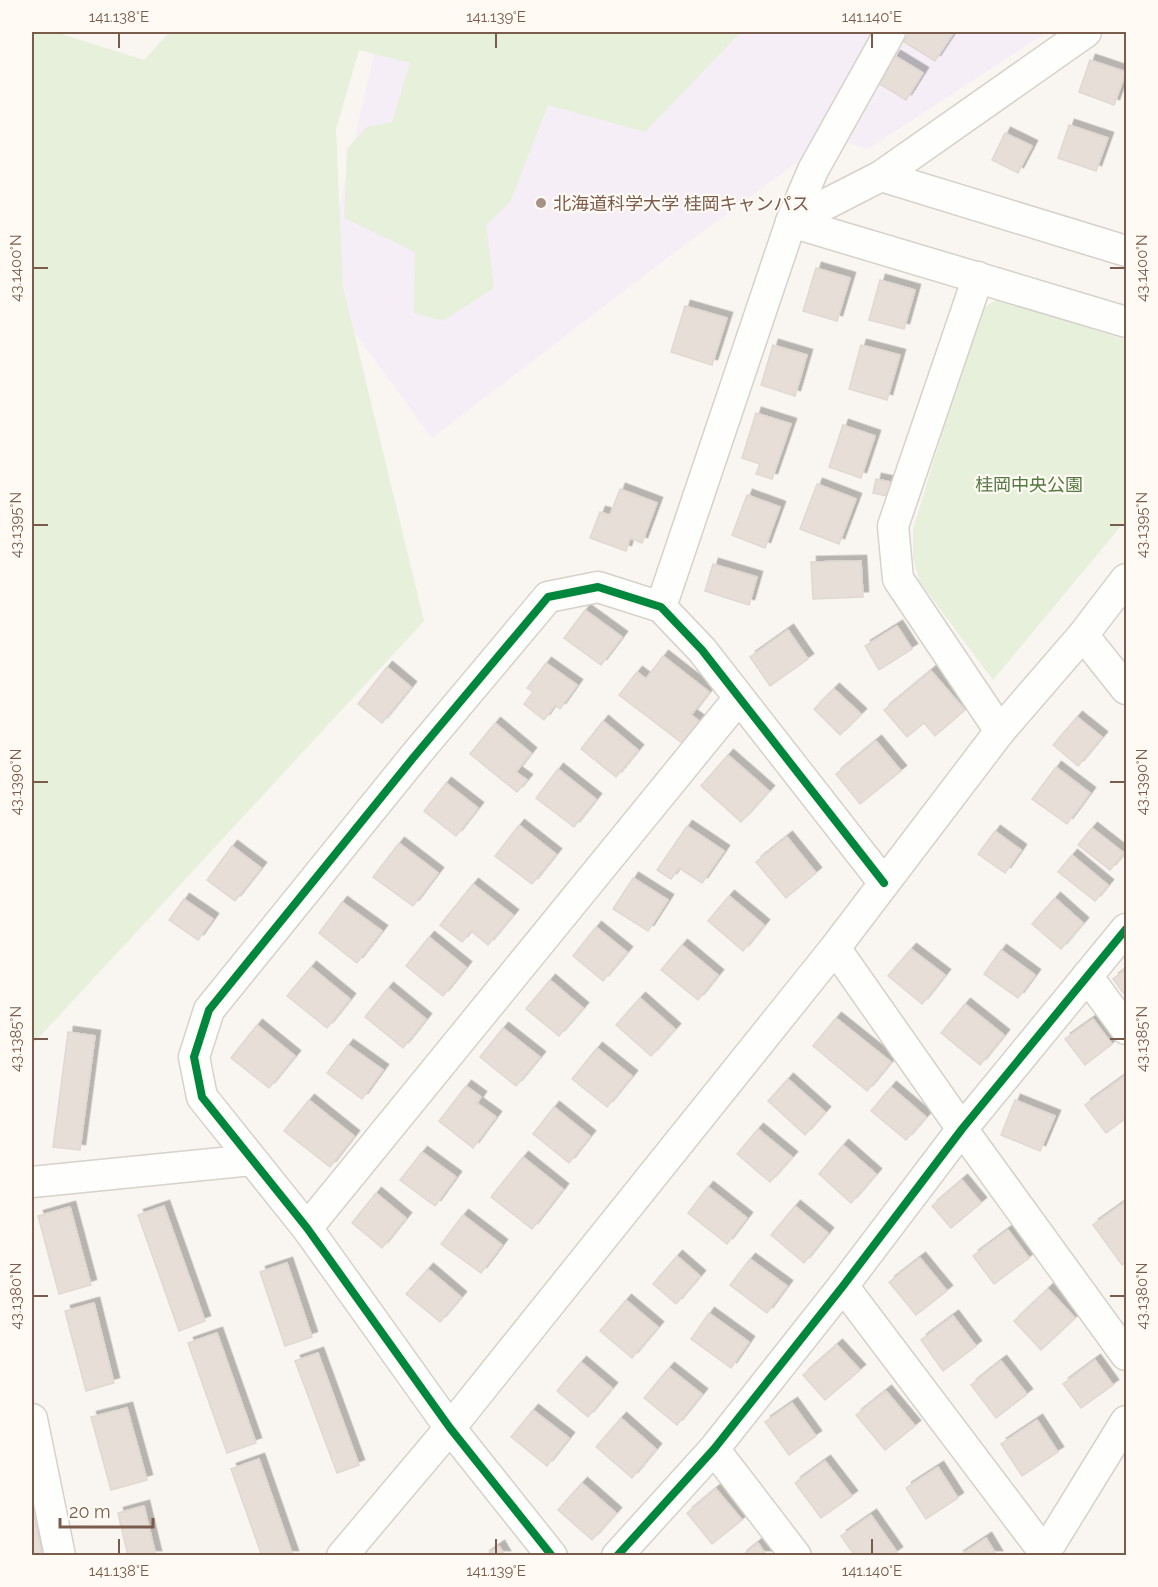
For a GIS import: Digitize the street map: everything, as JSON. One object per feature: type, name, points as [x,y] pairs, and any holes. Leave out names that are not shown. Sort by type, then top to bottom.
[{"type":"street","points":[[660,607],[791,222],[813,170],[890,32]]},
{"type":"street","points":[[791,222],[881,176],[1086,32]]},
{"type":"street","points":[[881,176],[1126,251]]},
{"type":"street","points":[[791,222],[1126,322]]},
{"type":"street","points":[[978,277],[893,526],[898,579],[1000,731]]},
{"type":"street","points":[[342,1556],[450,1428],[835,948],[1000,731],[1083,634],[1126,579]]},
{"type":"street","points":[[552,1556],[450,1428],[307,1228],[202,1097],[195,1057],[209,1010],[413,758],[548,597],[598,587],[660,607],[702,650],[884,883]]},
{"type":"street","points":[[1083,634],[1126,689]]},
{"type":"street","points":[[307,1228],[739,698]]},
{"type":"street","points":[[617,1556],[714,1449],[843,1286],[962,1129],[1126,929]]},
{"type":"street","points":[[835,948],[962,1129],[1126,1354]]},
{"type":"street","points":[[1087,976],[1126,1029]]},
{"type":"street","points":[[32,1182],[252,1160]]},
{"type":"street","points":[[843,1286],[1044,1554],[1126,1421]]},
{"type":"street","points":[[32,1419],[60,1556]]},
{"type":"street","points":[[714,1449],[796,1556]]},
{"type":"shaded area","name":"北海道科学大学 桂岡キャンパス","points":[[379,32],[1047,32],[868,149],[831,137],[667,258],[432,438],[321,287]]},
{"type":"green space","points":[[32,32],[55,32],[144,60],[170,32],[741,32],[645,132],[548,105],[510,202],[486,225],[494,288],[443,321],[414,313],[415,252],[344,218],[347,149],[367,127],[392,122],[410,63],[359,50],[336,129],[343,287],[424,621],[32,1045]]},
{"type":"green space","name":"桂岡中央公園","points":[[998,299],[1126,340],[1126,520],[993,680],[920,582],[913,558],[913,529],[980,310]]},
{"type":"building","points":[[910,32],[954,32],[935,61],[904,42]]},
{"type":"building","points":[[895,56],[923,73],[906,100],[878,83]]},
{"type":"building","points":[[1090,60],[1126,72],[1114,105],[1079,92]]},
{"type":"building","points":[[1069,125],[1108,138],[1096,171],[1058,158]]},
{"type":"building","points":[[1005,133],[1032,146],[1018,173],[992,160]]},
{"type":"building","points":[[816,268],[850,278],[837,321],[803,311]]},
{"type":"building","points":[[880,280],[915,290],[904,329],[869,320]]},
{"type":"building","points":[[685,306],[727,318],[712,365],[671,352]]},
{"type":"building","points":[[773,345],[807,355],[795,396],[761,385]]},
{"type":"building","points":[[861,345],[900,355],[887,400],[849,389]]},
{"type":"building","points":[[756,413],[791,424],[772,479],[756,474],[760,464],[742,458]]},
{"type":"building","points":[[843,425],[875,436],[861,478],[829,467]]},
{"type":"building","points":[[876,479],[900,484],[897,498],[873,493]]},
{"type":"building","points":[[817,484],[856,499],[839,544],[800,529]]},
{"type":"building","points":[[620,489],[657,503],[642,543],[630,538],[626,551],[590,538],[600,512],[610,515]]},
{"type":"building","points":[[747,495],[780,507],[765,548],[732,535]]},
{"type":"building","points":[[861,561],[863,597],[813,599],[811,562]]},
{"type":"building","points":[[713,564],[757,577],[749,605],[705,591]]},
{"type":"building","points":[[585,610],[622,637],[601,665],[564,638]]},
{"type":"building","points":[[897,626],[912,649],[879,670],[865,646]]},
{"type":"building","points":[[788,630],[808,659],[770,686],[750,657]]},
{"type":"building","points":[[663,656],[709,692],[691,715],[699,721],[682,743],[619,695],[637,672],[646,679]]},
{"type":"building","points":[[546,663],[577,685],[560,709],[555,705],[544,720],[524,704],[533,692],[527,688]]},
{"type":"building","points":[[387,667],[411,687],[382,723],[358,704]]},
{"type":"building","points":[[931,671],[965,710],[935,736],[924,723],[907,737],[884,710]]},
{"type":"building","points":[[834,689],[861,714],[840,735],[814,709]]},
{"type":"building","points":[[1077,717],[1102,737],[1078,766],[1053,745]]},
{"type":"building","points":[[603,721],[638,750],[616,777],[581,749]]},
{"type":"building","points":[[495,723],[531,753],[516,772],[527,780],[517,792],[470,754]]},
{"type":"building","points":[[876,741],[901,771],[860,804],[836,774]]},
{"type":"building","points":[[728,755],[769,791],[741,822],[701,786]]},
{"type":"building","points":[[1056,767],[1090,793],[1067,824],[1032,799]]},
{"type":"building","points":[[558,769],[596,799],[574,827],[536,798]]},
{"type":"building","points":[[446,783],[478,808],[456,836],[424,811]]},
{"type":"building","points":[[519,825],[556,854],[532,884],[495,856]]},
{"type":"building","points":[[687,826],[724,851],[702,883],[679,868],[671,879],[657,870]]},
{"type":"building","points":[[1092,828],[1124,853],[1110,870],[1078,845]]},
{"type":"building","points":[[995,831],[1021,850],[1005,873],[978,854]]},
{"type":"building","points":[[787,837],[816,873],[786,898],[756,862]]},
{"type":"building","points":[[399,843],[438,873],[413,906],[373,877]]},
{"type":"building","points":[[232,846],[261,868],[235,901],[207,880]]},
{"type":"building","points":[[1072,855],[1108,885],[1095,901],[1058,872]]},
{"type":"building","points":[[633,878],[668,900],[648,931],[613,909]]},
{"type":"building","points":[[473,884],[513,915],[488,945],[471,931],[462,942],[440,925]]},
{"type":"building","points":[[729,896],[764,925],[743,951],[708,921]]},
{"type":"building","points":[[1055,898],[1083,923],[1061,949],[1032,924]]},
{"type":"building","points":[[184,899],[213,919],[198,940],[169,920]]},
{"type":"building","points":[[342,902],[382,931],[357,963],[319,933]]},
{"type":"building","points":[[596,927],[627,952],[603,981],[573,956]]},
{"type":"building","points":[[429,937],[466,967],[443,996],[406,966]]},
{"type":"building","points":[[682,945],[718,975],[698,1000],[661,970]]},
{"type":"building","points":[[911,949],[945,975],[922,1004],[888,976]]},
{"type":"building","points":[[1001,950],[1035,975],[1018,998],[984,974]]},
{"type":"building","points":[[311,967],[350,999],[327,1028],[287,996]]},
{"type":"building","points":[[1126,969],[1126,997],[1113,979]]},
{"type":"building","points":[[550,980],[583,1008],[559,1036],[526,1009]]},
{"type":"building","points":[[388,988],[426,1019],[403,1048],[365,1017]]},
{"type":"building","points":[[640,998],[675,1029],[651,1056],[616,1025]]},
{"type":"building","points":[[965,1004],[1004,1035],[980,1065],[941,1033]]},
{"type":"building","points":[[836,1018],[891,1062],[867,1091],[813,1046]]},
{"type":"building","points":[[1093,1019],[1112,1044],[1085,1065],[1065,1039]]},
{"type":"building","points":[[257,1025],[295,1056],[269,1088],[231,1058]]},
{"type":"building","points":[[503,1028],[540,1057],[516,1086],[480,1057]]},
{"type":"building","points":[[68,1032],[95,1036],[80,1150],[53,1147]]},
{"type":"building","points":[[348,1045],[383,1070],[362,1099],[327,1073]]},
{"type":"building","points":[[597,1048],[632,1076],[607,1107],[572,1079]]},
{"type":"building","points":[[1126,1075],[1126,1118],[1106,1133],[1085,1105]]},
{"type":"building","points":[[788,1079],[825,1112],[805,1135],[768,1101]]},
{"type":"building","points":[[466,1086],[481,1097],[477,1103],[496,1117],[473,1148],[439,1121]]},
{"type":"building","points":[[891,1087],[926,1117],[906,1140],[871,1111]]},
{"type":"building","points":[[309,1100],[354,1136],[330,1167],[284,1131]]},
{"type":"building","points":[[1015,1100],[1055,1116],[1040,1151],[1001,1135]]},
{"type":"building","points":[[554,1107],[590,1136],[569,1163],[533,1134]]},
{"type":"building","points":[[758,1129],[792,1157],[770,1182],[737,1154]]},
{"type":"building","points":[[843,1145],[876,1174],[851,1203],[819,1174]]},
{"type":"building","points":[[422,1152],[456,1177],[435,1206],[400,1180]]},
{"type":"building","points":[[523,1157],[563,1189],[532,1229],[491,1197]]},
{"type":"building","points":[[962,1180],[981,1203],[951,1228],[932,1206]]},
{"type":"building","points":[[708,1187],[747,1218],[727,1244],[688,1213]]},
{"type":"building","points":[[376,1193],[406,1218],[382,1248],[352,1223]]},
{"type":"building","points":[[1125,1202],[1126,1262],[1122,1265],[1093,1225]]},
{"type":"building","points":[[164,1206],[205,1321],[179,1331],[138,1215]]},
{"type":"building","points":[[795,1206],[828,1233],[804,1263],[771,1235]]},
{"type":"building","points":[[70,1207],[91,1285],[59,1294],[38,1216]]},
{"type":"building","points":[[463,1215],[502,1245],[481,1273],[441,1244]]},
{"type":"building","points":[[1008,1230],[1029,1258],[994,1284],[973,1256]]},
{"type":"building","points":[[677,1256],[700,1276],[676,1304],[653,1284]]},
{"type":"building","points":[[920,1258],[947,1291],[916,1315],[889,1282]]},
{"type":"building","points":[[750,1259],[787,1286],[767,1313],[730,1285]]},
{"type":"building","points":[[287,1263],[312,1337],[285,1346],[260,1272]]},
{"type":"building","points":[[428,1269],[461,1297],[440,1322],[406,1294]]},
{"type":"building","points":[[1048,1289],[1075,1318],[1041,1350],[1014,1321]]},
{"type":"building","points":[[626,1300],[658,1327],[632,1358],[600,1331]]},
{"type":"building","points":[[94,1303],[114,1383],[86,1391],[65,1311]]},
{"type":"building","points":[[709,1313],[749,1342],[731,1368],[691,1339]]},
{"type":"building","points":[[953,1316],[976,1346],[943,1371],[921,1340]]},
{"type":"building","points":[[217,1333],[256,1443],[227,1453],[188,1343]]},
{"type":"building","points":[[837,1345],[860,1370],[825,1400],[803,1375]]},
{"type":"building","points":[[318,1353],[359,1465],[337,1473],[295,1361]]},
{"type":"building","points":[[1095,1360],[1113,1385],[1081,1408],[1063,1384]]},
{"type":"building","points":[[1001,1361],[1027,1394],[996,1418],[971,1385]]},
{"type":"building","points":[[581,1362],[612,1388],[588,1417],[557,1391]]},
{"type":"building","points":[[669,1368],[702,1394],[677,1425],[644,1398]]},
{"type":"building","points":[[886,1391],[915,1426],[885,1450],[856,1415]]},
{"type":"building","points":[[792,1403],[816,1436],[789,1455],[765,1422]]},
{"type":"building","points":[[127,1408],[147,1480],[111,1490],[91,1417]]},
{"type":"building","points":[[533,1410],[569,1438],[547,1466],[511,1437]]},
{"type":"building","points":[[621,1418],[656,1449],[632,1478],[596,1447]]},
{"type":"building","points":[[1037,1420],[1058,1452],[1022,1476],[1001,1444]]},
{"type":"building","points":[[259,1459],[293,1556],[262,1556],[231,1469]]},
{"type":"building","points":[[825,1461],[852,1496],[821,1518],[795,1483]]},
{"type":"building","points":[[938,1467],[958,1498],[926,1519],[906,1488]]},
{"type":"building","points":[[582,1483],[616,1513],[592,1540],[558,1510]]},
{"type":"building","points":[[716,1489],[742,1520],[712,1544],[687,1513]]},
{"type":"building","points":[[32,1502],[42,1556],[32,1556]]},
{"type":"building","points":[[144,1506],[156,1556],[128,1556],[118,1513]]},
{"type":"building","points":[[871,1515],[897,1552],[892,1556],[855,1556],[841,1536]]},
{"type":"building","points":[[986,1538],[997,1556],[959,1556]]},
{"type":"building","points":[[758,1543],[767,1556],[742,1556]]},
{"type":"building","points":[[499,1546],[505,1556],[485,1556]]},
{"type":"cycle path","points":[[552,1556],[450,1428],[307,1228],[202,1097],[194,1057],[209,1010],[413,758],[548,597],[598,587],[661,607],[702,650],[884,883]]},
{"type":"cycle path","points":[[617,1556],[714,1449],[843,1286],[962,1129],[1126,929]]},
{"type":"place","name":"北海道科学大学 桂岡キャンパス","points":[[541,203]]}]
